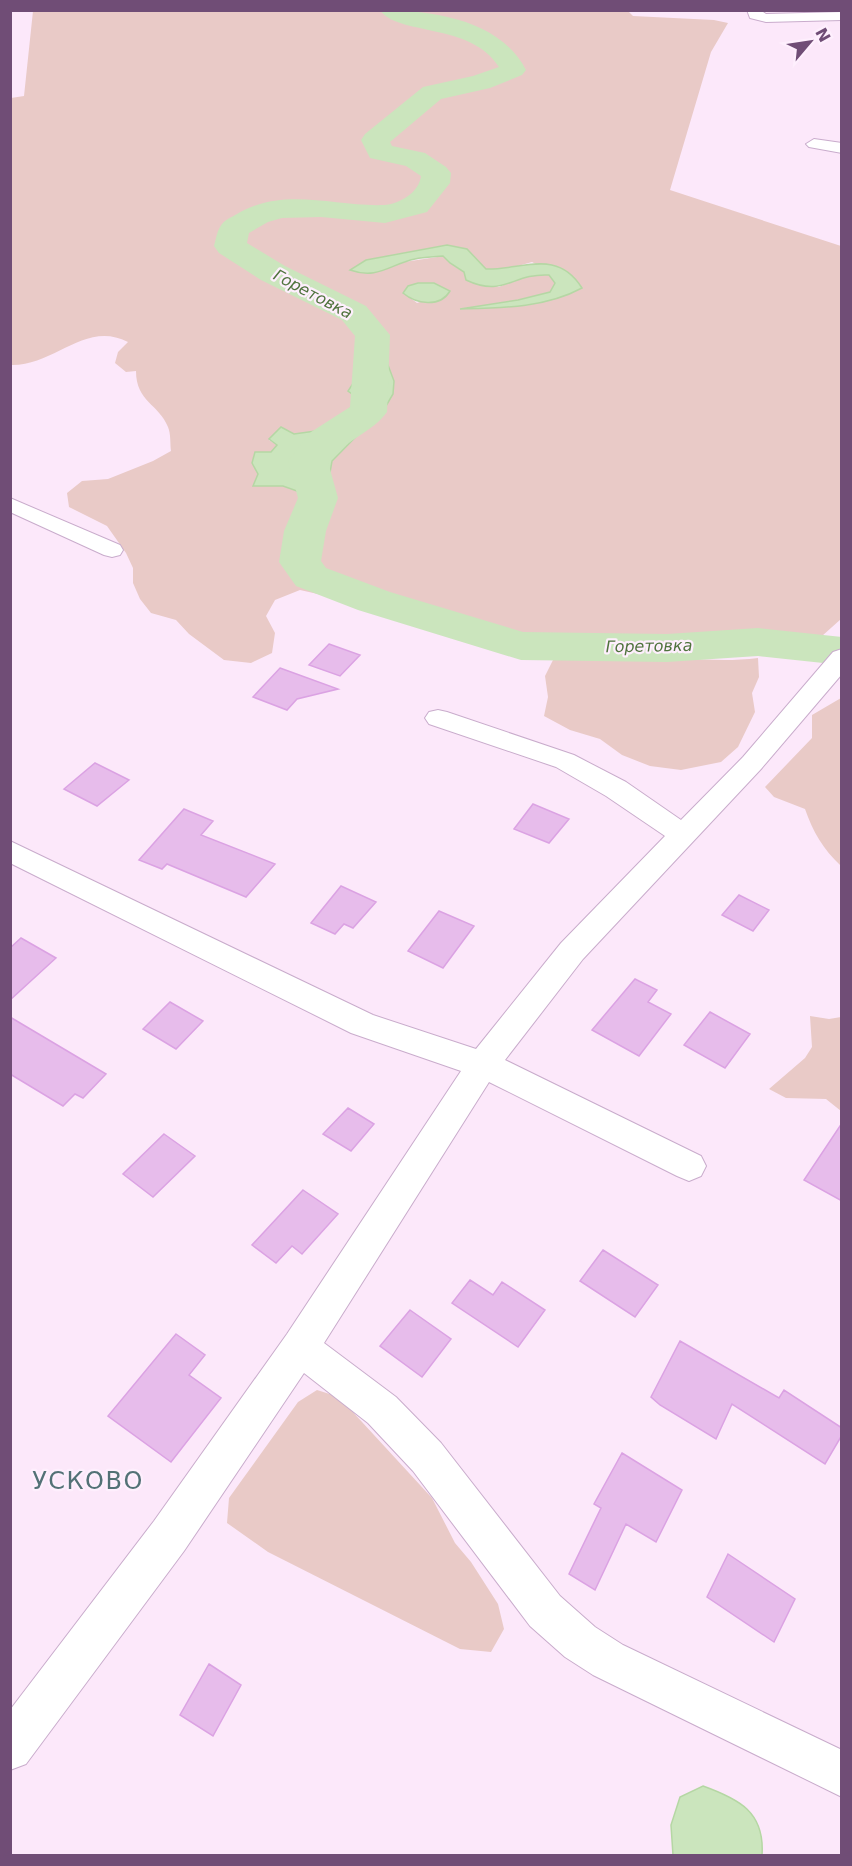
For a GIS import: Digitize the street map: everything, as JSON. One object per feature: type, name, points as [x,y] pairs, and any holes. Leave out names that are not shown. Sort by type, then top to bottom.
[{"type":"street","points":[[753,10],[755,15],[766,18],[842,16]]},
{"type":"street","points":[[814,144],[842,148]]},
{"type":"street","points":[[10,504],[112,550]]},
{"type":"street","points":[[10,1748],[169,1536],[300,1347],[483,1064],[572,951],[752,763],[833,666]]},
{"type":"street","points":[[438,718],[565,761],[616,789],[683,835]]},
{"type":"street","points":[[10,851],[362,1024],[437,1051],[483,1064],[689,1166]]},
{"type":"street","points":[[300,1347],[382,1410],[427,1457],[533,1597],[545,1611],[580,1642],[608,1660],[842,1774]]},
{"type":"shaded area","points":[[627,10],[633,16],[714,20],[728,23],[711,52],[670,190],[841,246],[841,619],[822,636],[816,638],[789,632],[689,640],[551,638],[461,621],[372,592],[349,601],[300,590],[275,600],[266,616],[275,633],[272,653],[251,663],[224,660],[189,634],[176,620],[151,613],[140,599],[133,583],[133,568],[126,553],[107,526],[69,507],[67,493],[82,481],[108,479],[153,461],[171,451],[168,427],[140,390],[136,371],[126,372],[115,363],[118,352],[128,342],[98,336],[42,359],[11,365],[11,98],[24,96],[33,11]],"holes":[[[447,245],[467,249],[486,269],[504,270],[532,262],[582,288],[530,305],[466,309],[550,292],[555,283],[549,275],[535,275],[517,279],[499,287],[462,271],[444,256],[351,270],[366,260]],[[418,283],[434,283],[450,291],[417,303],[404,293]],[[382,349],[386,406],[332,461],[325,501],[283,486],[253,486],[277,445],[269,440],[324,430],[353,417],[360,400],[348,391],[362,363]]]},
{"type":"shaded area","points":[[447,245],[467,249],[486,269],[538,264],[562,268],[582,288],[553,300],[522,306],[460,309],[518,300],[550,292],[555,283],[549,275],[536,275],[499,286],[479,285],[466,280],[464,272],[443,256],[406,261],[376,272],[360,273],[350,270],[366,260]]},
{"type":"shaded area","points":[[418,283],[434,283],[450,291],[446,296],[434,302],[414,300],[403,293],[408,286]]},
{"type":"shaded area","points":[[382,349],[394,381],[393,394],[386,406],[332,461],[325,501],[283,486],[253,486],[258,474],[252,463],[255,452],[271,452],[277,445],[269,439],[281,427],[294,434],[323,430],[353,417],[360,400],[348,391],[362,363],[359,358],[378,353]]},
{"type":"shaded area","points":[[582,654],[715,660],[758,658],[759,677],[752,693],[755,712],[738,747],[721,762],[681,770],[650,766],[622,755],[600,739],[570,730],[544,716],[548,697],[545,676],[554,658]]},
{"type":"shaded area","points":[[841,698],[841,866],[819,840],[805,809],[774,797],[765,787],[812,738],[812,715]]},
{"type":"shaded area","points":[[810,1016],[829,1019],[841,1017],[841,1111],[826,1099],[786,1098],[769,1089],[805,1058],[812,1047]]},
{"type":"shaded area","points":[[317,1390],[339,1397],[432,1498],[455,1543],[471,1562],[498,1604],[504,1629],[491,1652],[460,1649],[268,1552],[227,1523],[229,1498],[298,1402]]},
{"type":"shaded area","points":[[703,1786],[728,1796],[747,1809],[759,1828],[762,1855],[673,1855],[671,1825],[680,1797]]},
{"type":"building","points":[[329,644],[360,655],[340,676],[309,665]]},
{"type":"building","points":[[280,668],[338,689],[297,699],[287,710],[253,697]]},
{"type":"building","points":[[95,763],[129,780],[97,806],[64,789]]},
{"type":"building","points":[[533,804],[569,819],[549,843],[514,829]]},
{"type":"building","points":[[184,809],[213,821],[201,835],[275,864],[246,897],[167,864],[162,869],[139,860]]},
{"type":"building","points":[[341,886],[376,902],[353,928],[344,924],[335,934],[311,923]]},
{"type":"building","points":[[739,895],[769,910],[753,931],[722,915]]},
{"type":"building","points":[[439,911],[474,926],[443,968],[408,951]]},
{"type":"building","points":[[21,938],[56,958],[10,1000],[10,948]]},
{"type":"building","points":[[635,979],[657,990],[648,1002],[671,1014],[639,1056],[592,1030]]},
{"type":"building","points":[[170,1002],[203,1021],[176,1049],[143,1029]]},
{"type":"building","points":[[710,1012],[750,1034],[725,1068],[684,1045]]},
{"type":"building","points":[[10,1017],[106,1074],[83,1098],[75,1094],[63,1106],[10,1074]]},
{"type":"building","points":[[348,1108],[374,1124],[351,1151],[323,1134]]},
{"type":"building","points":[[842,1123],[842,1201],[804,1180]]},
{"type":"building","points":[[164,1134],[195,1156],[153,1197],[123,1174]]},
{"type":"building","points":[[303,1190],[338,1214],[302,1254],[292,1246],[276,1263],[252,1245]]},
{"type":"building","points":[[603,1250],[658,1285],[635,1317],[580,1281]]},
{"type":"building","points":[[470,1280],[493,1295],[502,1282],[545,1310],[518,1347],[452,1303]]},
{"type":"building","points":[[410,1310],[451,1339],[422,1377],[380,1346]]},
{"type":"building","points":[[176,1334],[205,1355],[189,1375],[221,1398],[171,1462],[108,1416]]},
{"type":"building","points":[[680,1341],[779,1398],[784,1390],[842,1428],[842,1435],[825,1464],[732,1404],[716,1439],[660,1405],[651,1397]]},
{"type":"building","points":[[622,1453],[682,1490],[656,1542],[626,1524],[595,1590],[569,1574],[601,1508],[594,1504]]},
{"type":"building","points":[[728,1554],[795,1599],[774,1642],[707,1597]]},
{"type":"building","points":[[209,1664],[241,1685],[213,1736],[180,1715]]},
{"type":"waterway","name":"Горетовка","points":[[391,10],[478,36],[499,51],[513,70],[481,82],[432,93],[375,140],[380,152],[415,159],[436,173],[435,183],[416,206],[385,214],[321,208],[282,209],[257,215],[235,228],[230,246],[273,273],[354,313],[373,335],[368,412],[325,440],[308,461],[318,498],[305,531],[300,562],[311,577],[374,601],[521,646],[667,648],[758,642],[842,651]]},
{"type":"district","name":"УСКОВО","points":[[88,1481]]}]
